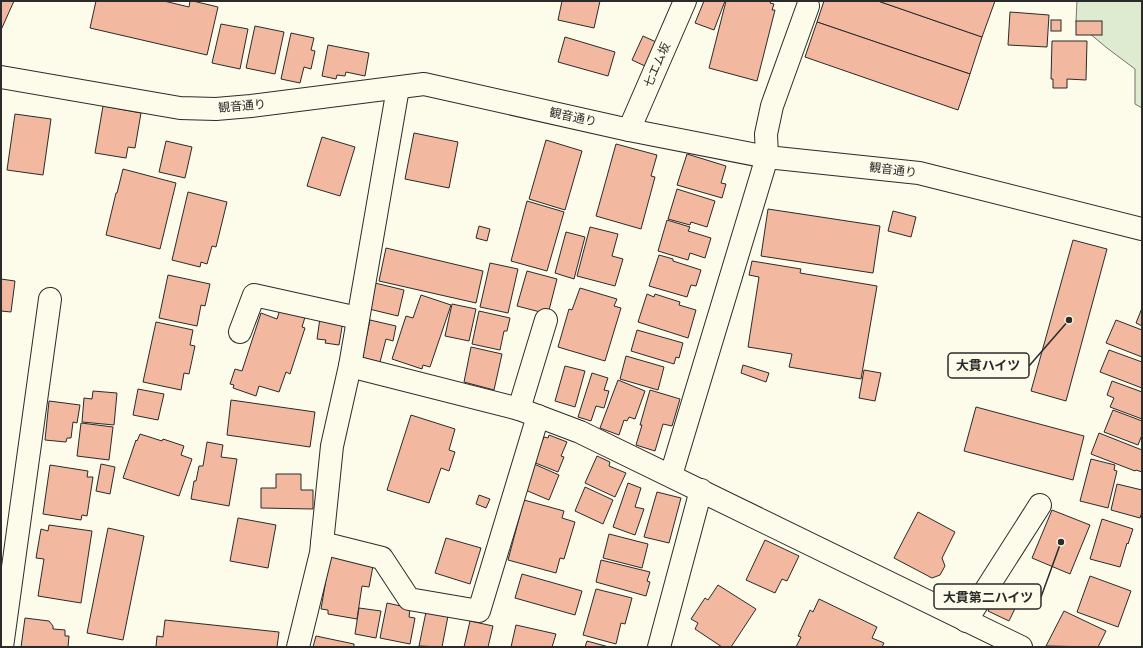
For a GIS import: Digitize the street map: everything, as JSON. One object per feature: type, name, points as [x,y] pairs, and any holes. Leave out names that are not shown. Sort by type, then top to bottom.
[{"type":"street","name":"七エム坂","points":[[629,130],[685,1]]},
{"type":"street","points":[[671,476],[767,157],[766,134],[772,106],[808,6]]},
{"type":"street","name":"観音通り","points":[[1,77],[180,108],[216,109],[424,84],[629,130],[767,157],[919,173],[1142,229]]},
{"type":"street","points":[[298,647],[322,544],[332,446],[350,366],[398,88]]},
{"type":"street","points":[[240,332],[254,295],[358,318]]},
{"type":"street","points":[[2,647],[50,300]]},
{"type":"street","points":[[322,544],[382,558],[409,599],[479,611],[529,412],[546,320]]},
{"type":"street","points":[[350,366],[529,412],[580,432],[1021,647]]},
{"type":"street","points":[[659,647],[701,490]]},
{"type":"street","points":[[966,620],[1040,505]]},
{"type":"green space","points":[[1077,1],[1142,1],[1142,108],[1135,104],[1135,69],[1076,22]]},
{"type":"building","points":[[1,1],[14,1],[1,30]]},
{"type":"building","points":[[96,1],[164,1],[189,7],[190,1],[193,1],[218,7],[207,55],[90,28]]},
{"type":"building","points":[[562,1],[600,1],[594,28],[558,20]]},
{"type":"building","points":[[704,1],[725,1],[714,30],[695,23]]},
{"type":"building","points":[[726,1],[771,1],[770,3],[774,4],[772,10],[775,10],[757,81],[709,68]]},
{"type":"building","points":[[824,1],[878,1],[982,37],[970,74],[817,22]]},
{"type":"building","points":[[878,1],[995,1],[982,37]]},
{"type":"building","points":[[1010,12],[1049,15],[1047,47],[1008,45]]},
{"type":"building","points":[[1051,20],[1061,20],[1061,31],[1051,31]]},
{"type":"building","points":[[1076,21],[1102,21],[1102,35],[1076,35]]},
{"type":"building","points":[[817,22],[970,74],[958,110],[805,57]]},
{"type":"building","points":[[221,24],[248,29],[240,69],[212,63]]},
{"type":"building","points":[[255,26],[284,32],[275,74],[246,68]]},
{"type":"building","points":[[291,33],[314,38],[311,50],[315,51],[311,69],[304,67],[300,83],[281,79]]},
{"type":"building","points":[[643,36],[656,42],[645,66],[632,60]]},
{"type":"building","points":[[565,37],[615,52],[608,76],[558,62]]},
{"type":"building","points":[[1052,41],[1087,41],[1086,80],[1067,79],[1067,88],[1053,88],[1053,79],[1051,79]]},
{"type":"building","points":[[328,45],[369,53],[365,76],[346,72],[345,76],[337,75],[336,79],[322,76]]},
{"type":"building","points":[[103,106],[141,113],[135,148],[128,147],[126,158],[95,153]]},
{"type":"building","points":[[15,114],[51,119],[43,175],[7,170]]},
{"type":"building","points":[[414,133],[458,142],[449,188],[405,179]]},
{"type":"building","points":[[322,137],[355,147],[340,196],[307,186]]},
{"type":"building","points":[[546,140],[582,151],[565,210],[529,199]]},
{"type":"building","points":[[166,141],[192,147],[185,178],[159,172]]},
{"type":"building","points":[[616,144],[657,155],[651,176],[655,177],[641,229],[596,216]]},
{"type":"building","points":[[687,154],[726,166],[721,183],[726,184],[722,198],[677,185]]},
{"type":"building","points":[[123,169],[176,183],[160,249],[106,235]]},
{"type":"building","points":[[677,189],[715,201],[707,227],[691,222],[690,225],[668,219]]},
{"type":"building","points":[[188,192],[227,202],[216,247],[212,246],[207,264],[201,262],[200,267],[172,260]]},
{"type":"building","points":[[527,201],[564,212],[547,271],[511,261]]},
{"type":"building","points":[[768,209],[880,226],[873,273],[761,256]]},
{"type":"building","points":[[893,211],[916,217],[911,237],[888,231]]},
{"type":"building","points":[[667,220],[690,227],[688,231],[711,238],[705,258],[690,253],[688,260],[658,251]]},
{"type":"building","points":[[479,226],[490,229],[487,241],[476,238]]},
{"type":"building","points":[[590,227],[618,234],[612,256],[623,259],[615,286],[577,276]]},
{"type":"building","points":[[566,232],[585,237],[574,279],[555,273]]},
{"type":"building","points":[[1073,240],[1107,249],[1066,401],[1031,391]]},
{"type":"building","points":[[386,248],[483,271],[476,303],[379,281]]},
{"type":"building","points":[[659,255],[701,270],[696,286],[691,285],[687,297],[649,286]]},
{"type":"building","points":[[752,261],[801,269],[800,273],[877,286],[861,379],[789,367],[792,354],[748,347],[759,277],[749,275]]},
{"type":"building","points":[[490,263],[518,269],[508,313],[480,307]]},
{"type":"building","points":[[527,271],[557,279],[548,314],[517,306]]},
{"type":"building","points":[[168,275],[210,284],[205,306],[201,305],[197,326],[159,318]]},
{"type":"building","points":[[1,279],[15,281],[11,312],[1,311]]},
{"type":"building","points":[[375,283],[404,290],[398,316],[369,309]]},
{"type":"building","points":[[580,288],[617,299],[614,306],[621,308],[605,361],[558,347],[569,309],[572,310]]},
{"type":"building","points":[[647,294],[654,297],[655,294],[680,302],[679,305],[696,310],[688,338],[638,322]]},
{"type":"building","points":[[421,295],[451,305],[430,367],[423,365],[422,369],[392,359],[406,316],[413,318]]},
{"type":"building","points":[[452,304],[476,309],[469,341],[445,336]]},
{"type":"building","points":[[281,306],[306,314],[302,327],[305,328],[290,374],[286,372],[279,392],[259,386],[256,396],[233,388],[234,385],[230,384],[235,369],[242,371],[261,313],[277,319]]},
{"type":"building","points":[[1142,308],[1142,326],[1136,323]]},
{"type":"building","points":[[479,311],[510,318],[507,331],[504,331],[500,350],[472,344]]},
{"type":"building","points":[[320,318],[343,321],[339,345],[325,343],[326,340],[317,339]]},
{"type":"building","points":[[370,320],[396,326],[393,341],[386,339],[380,362],[362,358]]},
{"type":"building","points":[[1116,320],[1142,330],[1142,357],[1106,343]]},
{"type":"building","points":[[156,322],[193,330],[190,345],[195,346],[189,374],[184,373],[181,390],[143,382]]},
{"type":"building","points":[[637,330],[683,343],[679,358],[676,357],[674,364],[631,351]]},
{"type":"building","points":[[471,347],[502,354],[494,390],[464,382]]},
{"type":"building","points":[[1109,350],[1142,362],[1142,388],[1100,372]]},
{"type":"building","points":[[626,356],[664,367],[658,390],[620,379]]},
{"type":"building","points":[[743,365],[769,373],[766,382],[741,373]]},
{"type":"building","points":[[565,366],[585,371],[575,407],[555,401]]},
{"type":"building","points":[[864,370],[881,373],[875,401],[859,398]]},
{"type":"building","points":[[592,373],[608,378],[604,390],[609,391],[604,408],[596,406],[591,421],[578,417]]},
{"type":"building","points":[[618,380],[645,391],[635,419],[629,417],[627,421],[624,420],[619,435],[600,428]]},
{"type":"building","points":[[1112,381],[1142,392],[1142,419],[1110,407],[1114,398],[1107,395]]},
{"type":"building","points":[[138,389],[164,394],[158,420],[133,415]]},
{"type":"building","points":[[650,390],[680,399],[672,426],[663,424],[655,451],[636,445]]},
{"type":"building","points":[[93,391],[117,393],[114,425],[82,422],[84,398],[92,399]]},
{"type":"building","points":[[231,400],[315,412],[310,447],[227,435]]},
{"type":"building","points":[[49,401],[80,405],[77,423],[73,422],[71,438],[67,438],[66,442],[45,440]]},
{"type":"building","points":[[976,407],[1084,436],[1073,480],[964,451]]},
{"type":"building","points":[[1113,410],[1142,421],[1142,435],[1138,445],[1104,432]]},
{"type":"building","points":[[411,415],[455,429],[449,450],[455,452],[449,471],[441,468],[429,503],[387,490]]},
{"type":"building","points":[[81,423],[113,427],[109,460],[77,456]]},
{"type":"building","points":[[1099,433],[1142,450],[1142,472],[1135,471],[1091,454]]},
{"type":"building","points":[[140,434],[162,441],[163,439],[184,446],[181,455],[192,459],[179,496],[123,478],[136,440],[137,441]]},
{"type":"building","points":[[549,435],[567,442],[561,456],[564,457],[558,472],[533,462],[544,437],[548,438]]},
{"type":"building","points":[[207,442],[223,445],[221,457],[237,459],[229,506],[191,499],[194,481],[196,481],[199,466],[203,466]]},
{"type":"building","points":[[597,456],[610,462],[609,466],[626,473],[615,497],[585,483]]},
{"type":"building","points":[[1091,459],[1115,465],[1114,470],[1117,471],[1108,508],[1080,501]]},
{"type":"building","points":[[101,464],[115,467],[110,494],[96,491]]},
{"type":"building","points":[[534,464],[559,475],[549,500],[523,489]]},
{"type":"building","points":[[50,465],[88,471],[87,477],[93,477],[87,516],[82,515],[81,520],[43,514]]},
{"type":"building","points":[[276,474],[301,474],[301,490],[313,490],[313,509],[261,508],[261,488],[276,488]]},
{"type":"building","points":[[628,483],[641,488],[635,507],[644,509],[635,535],[613,527]]},
{"type":"building","points":[[1117,484],[1142,490],[1142,512],[1140,518],[1111,510]]},
{"type":"building","points":[[585,487],[613,500],[603,524],[575,511]]},
{"type":"building","points":[[657,492],[681,498],[669,543],[644,537]]},
{"type":"building","points":[[479,495],[490,499],[486,508],[476,504]]},
{"type":"building","points":[[524,500],[564,511],[562,518],[575,522],[564,559],[560,558],[556,573],[508,560]]},
{"type":"building","points":[[1052,510],[1090,525],[1070,574],[1032,558]]},
{"type":"building","points":[[918,512],[955,532],[942,558],[945,566],[940,575],[932,578],[894,558]]},
{"type":"building","points":[[238,518],[276,525],[268,568],[230,561]]},
{"type":"building","points":[[1102,519],[1133,529],[1120,567],[1090,559]]},
{"type":"building","points":[[49,525],[92,531],[81,603],[38,596],[44,559],[36,558],[41,529],[48,531]]},
{"type":"building","points":[[108,528],[144,536],[123,640],[87,633]]},
{"type":"building","points":[[609,534],[648,544],[642,568],[603,558]]},
{"type":"building","points":[[446,538],[481,548],[470,584],[435,573]]},
{"type":"building","points":[[765,540],[799,556],[787,581],[782,579],[775,593],[746,580]]},
{"type":"building","points":[[330,556],[366,562],[373,566],[369,587],[362,586],[357,619],[328,614],[328,610],[321,609]]},
{"type":"building","points":[[601,560],[650,572],[647,581],[650,582],[646,596],[596,582]]},
{"type":"building","points":[[522,574],[582,591],[575,615],[515,598]]},
{"type":"building","points":[[1090,576],[1131,591],[1118,627],[1077,612]]},
{"type":"building","points":[[1002,584],[1022,594],[1009,621],[988,611],[989,609],[987,608]]},
{"type":"building","points":[[718,585],[756,609],[731,647],[722,647],[695,629],[698,623],[691,619],[705,598],[708,600]]},
{"type":"building","points":[[596,589],[632,598],[625,624],[621,623],[616,644],[583,635]]},
{"type":"building","points":[[819,599],[877,627],[872,638],[884,643],[882,647],[796,647],[801,637],[798,636],[810,610],[813,612]]},
{"type":"building","points":[[387,603],[410,608],[409,617],[415,618],[410,644],[380,638]]},
{"type":"building","points":[[359,608],[381,611],[376,638],[355,634]]},
{"type":"building","points":[[1064,611],[1106,631],[1098,647],[1046,646]]},
{"type":"building","points":[[426,612],[448,616],[442,647],[419,646]]},
{"type":"building","points":[[25,618],[49,621],[53,626],[53,629],[65,630],[65,636],[69,636],[68,647],[21,647]]},
{"type":"building","points":[[165,620],[279,632],[277,647],[156,647],[157,636],[163,637]]},
{"type":"building","points":[[470,621],[493,626],[488,647],[464,647]]},
{"type":"building","points":[[516,625],[556,634],[552,647],[511,647]]},
{"type":"building","points":[[316,636],[354,644],[354,647],[313,647]]},
{"type":"building","points":[[587,641],[609,647],[585,647]]},
{"type":"place","name":"大貫ハイツ","points":[[1069,320]]},
{"type":"place","name":"大貫第二ハイツ","points":[[1061,542]]}]
